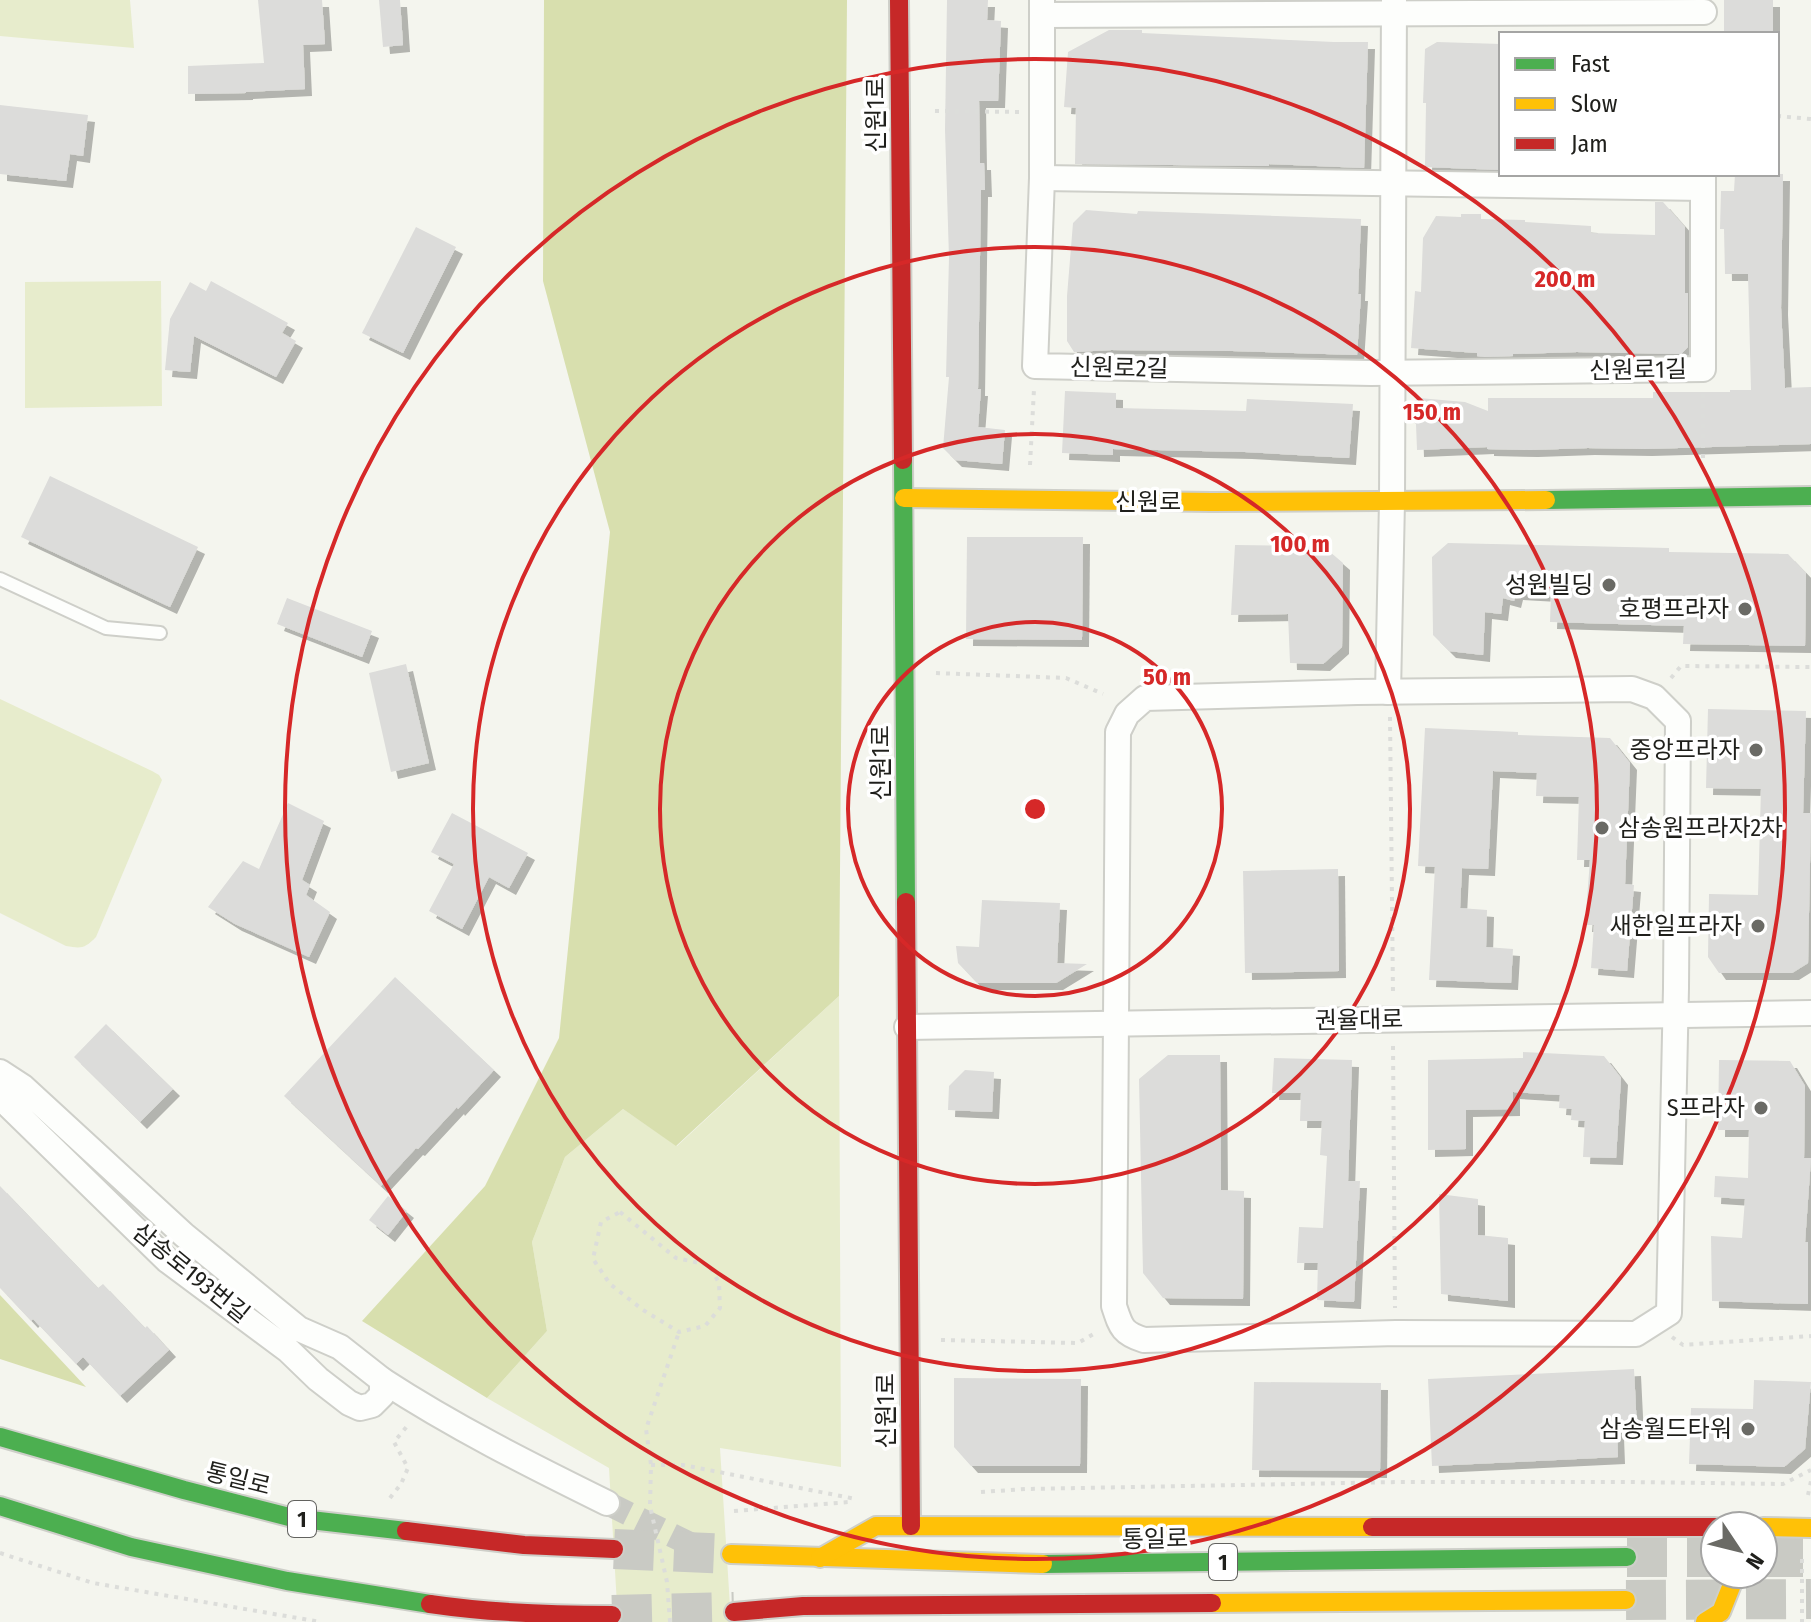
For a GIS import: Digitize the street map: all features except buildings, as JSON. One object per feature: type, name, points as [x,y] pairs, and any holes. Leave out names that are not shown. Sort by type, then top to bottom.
[{"type":"main road","name":"신원1로","points":[[899,0],[911,1526]]},
{"type":"main road","name":"신원로","points":[[904,498],[1126,502],[1686,500],[1811,496]]},
{"type":"main road","name":"통일로","points":[[0,1437],[293,1518],[524,1545],[614,1549]]},
{"type":"main road","points":[[0,1506],[131,1547],[287,1581],[464,1609],[533,1615],[612,1615]]},
{"type":"main road","points":[[1779,1521],[1811,1511]]},
{"type":"main road","points":[[820,1558],[876,1526],[1699,1529]]},
{"type":"main road","points":[[1779,1528],[1811,1528]]},
{"type":"main road","name":"통일로","points":[[731,1554],[1032,1564],[1627,1557]]},
{"type":"main road","points":[[1705,1622],[1721,1612],[1730,1590]]},
{"type":"main road","name":"1","points":[[734,1612],[803,1606],[1626,1600]]},
{"type":"main road","points":[[803,1606],[839,1622]]},
{"type":"street","name":"신원로2길","points":[[1392,373],[1035,366],[1042,178],[1042,8],[1394,7]]},
{"type":"street","points":[[1388,692],[1394,7],[1704,15]]},
{"type":"street","points":[[1042,178],[1393,184]]},
{"type":"street","name":"신원로1길","points":[[1392,373],[1703,369],[1703,181],[1393,184]]},
{"type":"street","points":[[1632,689],[1654,697],[1678,721],[1676,1015],[1669,1313],[1636,1334],[1396,1333],[1144,1340],[1130,1336],[1120,1326],[1114,1306],[1118,732],[1127,714],[1145,698],[1632,689]]},
{"type":"street","name":"권율대로","points":[[907,1027],[1811,1013]]},
{"type":"street","name":"삼송로193번길","points":[[0,1072],[23,1087],[184,1235],[299,1329],[340,1347],[421,1405],[607,1503]]},
{"type":"street","name":"삼송로193번길","points":[[0,1097],[167,1260],[288,1350],[349,1403],[360,1408],[372,1405],[382,1395],[382,1380]]},
{"type":"lane","points":[[0,579],[106,628],[160,633]]},
{"type":"path","points":[[935,111],[1042,113]]},
{"type":"path","points":[[1779,116],[1811,119]]},
{"type":"path","points":[[1030,465],[1035,366]]},
{"type":"path","points":[[1703,369],[1703,458]]},
{"type":"path","points":[[1668,682],[1681,666],[1811,667]]},
{"type":"path","points":[[936,673],[1066,678],[1103,694]]},
{"type":"path","points":[[1390,717],[1393,993]]},
{"type":"path","points":[[1393,1046],[1395,1313]]},
{"type":"path","points":[[620,1212],[676,1258],[709,1265],[719,1283],[720,1308],[705,1326],[679,1332],[643,1310],[610,1284],[593,1259],[601,1222],[620,1212]]},
{"type":"path","points":[[938,1340],[1078,1343],[1099,1331]]},
{"type":"path","points":[[670,1622],[667,1582],[650,1506],[651,1465],[646,1429],[679,1332]]},
{"type":"path","points":[[1670,1336],[1683,1345],[1811,1336]]},
{"type":"path","points":[[389,1499],[408,1468],[394,1442],[410,1423]]},
{"type":"path","points":[[651,1465],[683,1465],[866,1501],[734,1511]]},
{"type":"path","points":[[967,1492],[1398,1482],[1783,1484],[1811,1470]]},
{"type":"path","points":[[0,1553],[93,1583],[321,1622]]},
{"type":"green space","points":[[0,0],[130,0],[134,48],[0,36]]},
{"type":"green space","points":[[544,0],[847,0],[839,996],[676,1146],[623,1109],[565,1157],[532,1242],[547,1331],[487,1398],[362,1321],[485,1186],[559,1038],[610,532],[543,281]]},
{"type":"green space","points":[[161,281],[162,406],[25,408],[25,282]]},
{"type":"green space","points":[[0,699],[152,771],[162,780],[96,937],[83,947],[66,946],[0,913]]},
{"type":"green space","points":[[839,996],[841,1467],[720,1448],[731,1622],[618,1622],[609,1468],[487,1398],[547,1331],[532,1242],[565,1157],[623,1109],[677,1146]]},
{"type":"green space","points":[[0,1295],[86,1387],[0,1359]]},
{"type":"tunnel","points":[[607,1503],[708,1553]]},
{"type":"tunnel","points":[[614,1549],[731,1554]]},
{"type":"tunnel","points":[[1627,1557],[1699,1557]]},
{"type":"tunnel","points":[[1779,1557],[1811,1557]]},
{"type":"tunnel","points":[[1626,1600],[1811,1599]]},
{"type":"tunnel","points":[[612,1615],[734,1612]]},
{"type":"traffic: fast","points":[[903,460],[906,902]]},
{"type":"traffic: fast","points":[[1546,500],[1811,496]]},
{"type":"traffic: fast","points":[[0,1437],[293,1518],[406,1531]]},
{"type":"traffic: fast","points":[[0,1506],[131,1547],[287,1581],[430,1604]]},
{"type":"traffic: fast","points":[[1043,1564],[1627,1557]]},
{"type":"traffic: slow","points":[[904,498],[1211,502],[1546,500]]},
{"type":"traffic: slow","points":[[820,1558],[876,1526],[1372,1527]]},
{"type":"traffic: slow","points":[[1779,1527],[1811,1528]]},
{"type":"traffic: slow","points":[[731,1554],[1043,1564]]},
{"type":"traffic: slow","points":[[1705,1622],[1721,1612],[1730,1590]]},
{"type":"traffic: slow","points":[[1212,1603],[1626,1600]]},
{"type":"traffic: jam","points":[[899,0],[903,460]]},
{"type":"traffic: jam","points":[[906,902],[911,1526]]},
{"type":"traffic: jam","points":[[1372,1527],[1699,1527]]},
{"type":"traffic: jam","points":[[406,1531],[524,1545],[614,1549]]},
{"type":"traffic: jam","points":[[734,1612],[803,1606],[1212,1603]]},
{"type":"traffic: jam","points":[[430,1604],[521,1613],[612,1615]]},
{"type":"place","name":"성원빌딩","points":[[1609,585]]},
{"type":"place","name":"호평프라자","points":[[1745,609]]},
{"type":"place","name":"중앙프라자","points":[[1756,750]]},
{"type":"place","name":"삼송원프라자2차","points":[[1602,828]]},
{"type":"place","name":"새한일프라자","points":[[1758,926]]},
{"type":"place","name":"S프라자","points":[[1761,1108]]},
{"type":"place","name":"삼송월드타워","points":[[1748,1429]]}]
